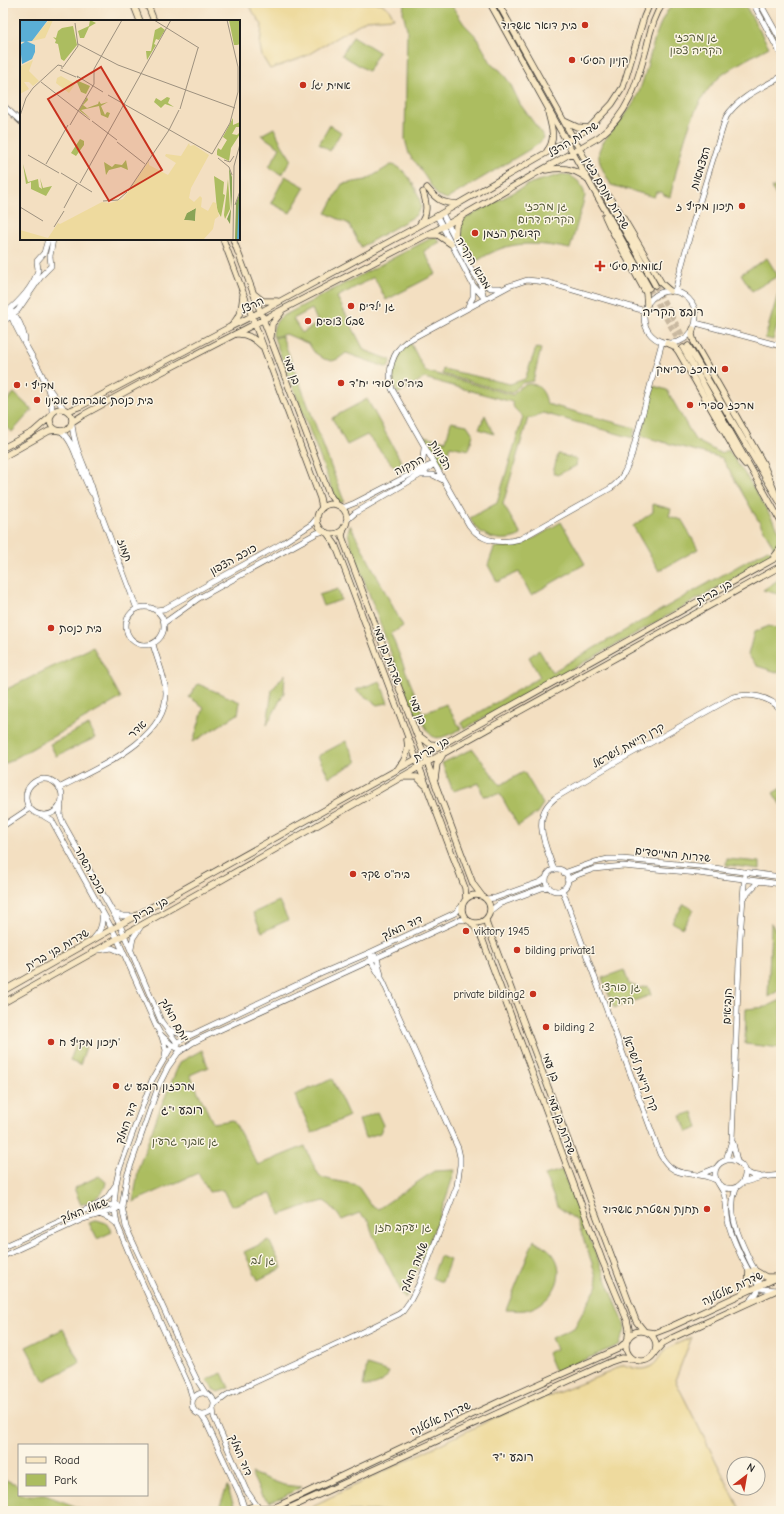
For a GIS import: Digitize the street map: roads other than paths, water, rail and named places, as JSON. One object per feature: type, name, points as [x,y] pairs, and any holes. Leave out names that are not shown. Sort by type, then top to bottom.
[{"type":"main road","points":[[133,3],[140,20]]},
{"type":"main road","points":[[147,3],[154,20]]},
{"type":"main road","name":"שדרות מנחם בגין","points":[[490,3],[572,153],[649,288]]},
{"type":"main road","name":"שדרות מנחם בגין","points":[[498,3],[655,285]]},
{"type":"main road","name":"שדרות הרצל","points":[[440,214],[589,128],[610,107],[625,81],[644,17],[650,3]]},
{"type":"main road","name":"שדרות הרצל","points":[[427,235],[594,141],[608,129],[629,100],[635,88],[654,21],[663,3]]},
{"type":"main road","points":[[545,154],[550,148],[553,137],[546,104]]},
{"type":"main road","points":[[562,119],[574,126],[589,128]]},
{"type":"main road","points":[[538,172],[562,168],[571,169],[587,178]]},
{"type":"main road","points":[[599,185],[618,211],[662,284],[672,291]]},
{"type":"main road","points":[[420,225],[426,212],[425,190],[439,201],[459,204]]},
{"type":"main road","points":[[601,203],[610,227],[646,293],[647,305]]},
{"type":"main road","name":"הרצל","points":[[66,410],[82,406],[260,312],[440,214]]},
{"type":"main road","points":[[455,238],[456,226],[463,215]]},
{"type":"main road","points":[[427,235],[438,235],[451,244]]},
{"type":"main road","name":"הרצל","points":[[72,423],[83,415],[158,374],[427,235]]},
{"type":"main road","points":[[222,240],[254,324]]},
{"type":"main road","name":"בן עמי","points":[[233,240],[329,494],[339,506]]},
{"type":"main road","points":[[252,292],[263,301],[273,302],[282,300]]},
{"type":"main road","points":[[230,327],[239,315],[242,306],[243,293]]},
{"type":"main road","points":[[272,343],[272,324],[282,310]]},
{"type":"main road","name":"בן עמי","points":[[254,324],[320,498],[322,508]]},
{"type":"main road","points":[[693,330],[692,335],[694,342],[763,463],[776,495]]},
{"type":"main road","points":[[235,334],[243,334],[248,336],[264,348]]},
{"type":"main road","points":[[664,342],[674,346],[678,351],[737,454],[759,483]]},
{"type":"main road","points":[[781,504],[686,347],[781,522]]},
{"type":"main road","points":[[3,448],[33,432],[58,409],[66,410],[72,416],[72,423],[68,429],[49,431],[3,457]]},
{"type":"main road","points":[[51,415],[52,426],[59,430]]},
{"type":"main road","points":[[329,505],[339,506],[345,514],[346,522],[344,528],[337,533],[326,532],[319,526],[317,518],[318,513],[322,508],[329,505]]},
{"type":"main road","name":"בן עמי","points":[[344,528],[342,536],[344,542],[427,763],[473,884],[484,898]]},
{"type":"main road","name":"שדרות בן עמי","points":[[326,532],[337,549],[465,888],[466,899]]},
{"type":"main road","points":[[770,561],[781,548]]},
{"type":"main road","points":[[770,561],[781,555]]},
{"type":"main road","name":"בני ברית","points":[[120,925],[770,561]]},
{"type":"main road","name":"בני ברית","points":[[92,952],[419,767],[779,568]]},
{"type":"main road","points":[[395,770],[403,761],[407,753],[408,744],[405,730]]},
{"type":"main road","points":[[416,732],[430,744],[442,744]]},
{"type":"main road","points":[[437,788],[435,775],[437,764],[446,752]]},
{"type":"main road","points":[[401,778],[408,776],[417,777],[427,787]]},
{"type":"main road","points":[[475,895],[484,898],[490,904],[490,911],[486,919],[481,922],[469,921],[463,913],[462,906],[466,899],[475,895]]},
{"type":"main road","name":"בן עמי","points":[[486,919],[636,1321],[640,1328],[645,1332]]},
{"type":"main road","name":"שדרות בן עמי","points":[[469,921],[480,934],[483,941],[602,1260],[627,1320],[629,1329],[628,1337]]},
{"type":"main road","name":"שדרות בני ברית","points":[[3,991],[120,925]]},
{"type":"main road","name":"שדרות בני ברית","points":[[3,1002],[92,952]]},
{"type":"main road","points":[[741,1295],[748,1286],[752,1270],[766,1277],[781,1276]]},
{"type":"main road","name":"שדרות אלטלנה","points":[[645,1332],[655,1333],[668,1328],[781,1276]]},
{"type":"main road","name":"שדרות אלטלנה","points":[[655,1352],[672,1338],[779,1289]]},
{"type":"main road","points":[[635,1332],[645,1332],[652,1336],[655,1341],[655,1352],[652,1357],[647,1360],[638,1361],[632,1359],[626,1352],[625,1343],[628,1337],[635,1332]]},
{"type":"main road","name":"שדרות אלטלנה","points":[[245,1510],[251,1506],[261,1509],[273,1508],[280,1505],[489,1406],[618,1349],[625,1343]]},
{"type":"main road","name":"שדרות אלטלנה","points":[[284,1511],[610,1362],[622,1358],[632,1359]]},
{"type":"street","points":[[752,3],[781,55]]},
{"type":"street","points":[[760,3],[781,41]]},
{"type":"street","points":[[775,80],[781,72]]},
{"type":"street","name":"העצמאות","points":[[672,291],[726,117],[735,105],[781,77]]},
{"type":"street","points":[[3,105],[19,120]]},
{"type":"street","name":"מבוא הקריה","points":[[440,214],[448,224],[480,282],[484,298]]},
{"type":"street","name":"מבוא הקריה","points":[[440,214],[442,227],[473,284],[484,298]]},
{"type":"street","points":[[3,315],[21,298],[30,286],[38,267],[38,261],[46,249],[48,240]]},
{"type":"street","points":[[3,322],[27,299],[46,270],[51,266],[50,260],[53,240]]},
{"type":"street","points":[[42,256],[47,256],[50,260]]},
{"type":"street","points":[[38,267],[41,270],[46,270]]},
{"type":"street","name":"הציונות","points":[[645,311],[546,282],[535,280],[517,282],[484,298],[465,310],[407,341],[398,349],[392,362],[390,375],[392,389],[472,529],[482,537],[501,542],[520,539],[611,488],[621,478],[626,469],[664,342]]},
{"type":"street","points":[[480,282],[491,288],[503,288]]},
{"type":"street","points":[[465,310],[473,297],[473,284]]},
{"type":"street","points":[[672,291],[683,294],[692,303],[696,310],[696,323],[693,330],[682,340],[664,342],[653,336],[647,328],[644,319],[645,311],[647,305],[656,295],[672,291]]},
{"type":"street","points":[[9,310],[17,329],[45,382],[51,399],[51,415]]},
{"type":"street","points":[[12,315],[17,317],[24,332],[26,344]]},
{"type":"street","points":[[3,322],[10,324],[17,329]]},
{"type":"street","points":[[696,323],[781,346]]},
{"type":"street","points":[[45,382],[66,410]]},
{"type":"street","name":"תמוז","points":[[72,423],[76,446],[137,609]]},
{"type":"street","name":"תמוז","points":[[59,430],[67,436],[84,478],[95,498]]},
{"type":"street","points":[[423,445],[425,455],[419,472],[433,475],[444,481]]},
{"type":"street","name":"התקוה","points":[[339,506],[345,507],[355,504],[434,464]]},
{"type":"street","name":"התקוה","points":[[346,522],[355,513],[419,472]]},
{"type":"street","name":"כוכב הצפון","points":[[156,610],[164,609],[281,544],[312,524],[317,518]]},
{"type":"street","name":"כוכב הצפון","points":[[164,623],[199,598],[317,534],[326,532]]},
{"type":"street","points":[[146,607],[156,610],[160,614],[164,623],[163,635],[153,644],[141,645],[135,643],[128,635],[126,629],[127,619],[137,609],[146,607]]},
{"type":"street","name":"אדר","points":[[59,788],[106,763],[137,744],[146,737],[155,725],[163,709],[166,694],[164,679],[153,644]]},
{"type":"street","name":"קרן קיימת לישראל","points":[[554,870],[542,833],[541,823],[549,803],[555,798],[616,762],[733,697],[742,695],[763,698],[772,702],[781,710]]},
{"type":"street","points":[[48,780],[59,788],[62,793],[61,805],[53,813],[42,815],[30,808],[27,797],[28,792],[35,782],[48,780]]},
{"type":"street","name":"כוכב השחר","points":[[61,805],[60,815],[63,823],[120,925]]},
{"type":"street","points":[[3,826],[30,808]]},
{"type":"street","name":"כוכב השחר","points":[[42,815],[52,821],[117,938]]},
{"type":"street","name":"שדרות המייסדים","points":[[564,873],[595,862],[608,859],[622,859],[699,866],[781,877]]},
{"type":"street","name":"שדרות המייסדים","points":[[567,880],[576,875],[594,869],[623,866],[698,873],[781,884]]},
{"type":"street","points":[[484,898],[495,898],[540,882],[546,878],[548,873],[554,870],[560,870],[564,873],[567,880],[566,886],[562,889],[555,890],[542,888],[499,904],[490,911]]},
{"type":"street","name":"הנביאים","points":[[726,1160],[732,1140],[740,937],[745,872]]},
{"type":"street","points":[[546,878],[549,888]]},
{"type":"street","points":[[743,898],[758,882]]},
{"type":"street","name":"קרן קיימת לישראל","points":[[562,889],[660,1154],[668,1166],[677,1171],[685,1174],[711,1177],[716,1180]]},
{"type":"street","name":"דוד המלך","points":[[193,1399],[189,1386],[117,1224],[114,1207],[116,1184],[122,1162],[152,1080],[165,1056],[173,1046],[192,1034],[455,913],[462,906]]},
{"type":"street","points":[[91,941],[98,934],[102,926],[102,912]]},
{"type":"street","points":[[113,913],[123,916],[138,915]]},
{"type":"street","name":"דוד המלך","points":[[208,1395],[197,1380],[126,1227],[122,1206],[127,1176],[149,1110],[168,1067],[181,1050],[229,1025],[459,920],[469,921]]},
{"type":"street","name":"יותם המלך","points":[[120,925],[156,1008],[166,1028],[178,1042],[181,1050]]},
{"type":"street","points":[[131,950],[133,938],[142,925]]},
{"type":"street","name":"יותם המלך","points":[[117,938],[161,1035],[173,1046],[181,1050]]},
{"type":"street","points":[[92,952],[112,948],[124,954]]},
{"type":"street","points":[[371,961],[372,952]]},
{"type":"street","name":"שלמה המלך","points":[[372,952],[377,958],[383,981]]},
{"type":"street","name":"שלמה המלך","points":[[213,1407],[227,1395],[358,1334],[403,1311],[414,1296],[457,1186],[460,1174],[460,1157],[456,1144],[383,981],[371,961]]},
{"type":"street","points":[[166,1028],[180,1034],[192,1034]]},
{"type":"street","points":[[161,1035],[165,1046],[165,1056]]},
{"type":"street","name":"הנביאים","points":[[732,1140],[737,1162]]},
{"type":"street","points":[[698,1175],[716,1168],[719,1164],[726,1160],[737,1162],[742,1166],[744,1172],[744,1179],[742,1183]]},
{"type":"street","points":[[716,1168],[715,1176],[724,1194],[732,1236],[759,1279],[757,1294],[748,1303]]},
{"type":"street","points":[[744,1172],[762,1177]]},
{"type":"street","points":[[720,1185],[729,1189],[736,1188],[742,1183],[762,1177],[781,1175]]},
{"type":"street","points":[[94,1206],[107,1198],[116,1184]]},
{"type":"street","points":[[736,1188],[732,1201],[732,1213],[738,1235],[752,1270]]},
{"type":"street","name":"שאול המלך","points":[[3,1247],[94,1206],[122,1206]]},
{"type":"street","name":"שאול המלך","points":[[3,1256],[83,1219],[114,1207]]},
{"type":"street","points":[[98,1214],[111,1219],[117,1224]]},
{"type":"street","points":[[759,1286],[765,1290],[779,1289]]},
{"type":"street","points":[[197,1395],[208,1395],[213,1407],[208,1414],[197,1414],[193,1410],[193,1399],[197,1395]]},
{"type":"street","name":"שלמה המלך","points":[[208,1395],[227,1395]]},
{"type":"street","name":"דוד המלך","points":[[213,1407],[214,1417],[246,1490],[261,1509]]},
{"type":"street","name":"דוד המלך","points":[[201,1415],[206,1422],[237,1487],[245,1510]]},
{"type":"tunnel","points":[[655,285],[688,346]]},
{"type":"tunnel","points":[[649,288],[683,348]]},
{"type":"place","name":"בית דואר אשדוד","points":[[585,25]]},
{"type":"place","name":"קניון הסיטי","points":[[572,60]]},
{"type":"place","name":"אמית יגל","points":[[303,85]]},
{"type":"place","name":"תיכון מקיף ז","points":[[742,206]]},
{"type":"place","name":"קדושת הזמן","points":[[475,233]]},
{"type":"place","name":"לאומית סיטי","points":[[600,266]]},
{"type":"place","name":"גן ילדים","points":[[351,306]]},
{"type":"place","name":"שבט צופים","points":[[308,321]]},
{"type":"place","name":"מרכז פרימק","points":[[725,369]]},
{"type":"place","name":"ביה\"ס יסודי יח\"ד","points":[[341,383]]},
{"type":"place","name":"מקיף י","points":[[17,385]]},
{"type":"place","name":"בית כנסת אברהם אבינו","points":[[37,400]]},
{"type":"place","name":"מרכז ספירי","points":[[690,405]]},
{"type":"place","name":"בית כנסת","points":[[51,628]]},
{"type":"place","name":"ביה\"ס שקד","points":[[353,874]]},
{"type":"place","name":"viktory 1945","points":[[466,931]]},
{"type":"place","name":"bilding private1","points":[[517,950]]},
{"type":"place","name":"private bilding2","points":[[533,994]]},
{"type":"place","name":"bilding 2","points":[[546,1027]]},
{"type":"place","name":"תיכון מקיף ח'","points":[[51,1042]]},
{"type":"place","name":"מרכזון רובע יג","points":[[116,1086]]},
{"type":"place","name":"תחנת משטרת אשדוד","points":[[707,1209]]},
{"type":"district","name":"רובע הקריה","points":[[673,312]]},
{"type":"district","name":"רובע י\"ג","points":[[182,1110]]},
{"type":"district","name":"רובע י\"ד","points":[[513,1457]]},
{"type":"park label","name":"גן מרכזי הקריה צפון","points":[[696,43]]},
{"type":"park label","name":"גן מרכזי הקריה דרום","points":[[546,212]]},
{"type":"park label","name":"גן פורצי הדרך","points":[[621,993]]},
{"type":"park label","name":"גן אבנר גרעין","points":[[185,1141]]},
{"type":"park label","name":"גן יעקב חזן","points":[[403,1227]]},
{"type":"park label","name":"גן לב","points":[[263,1260]]}]
